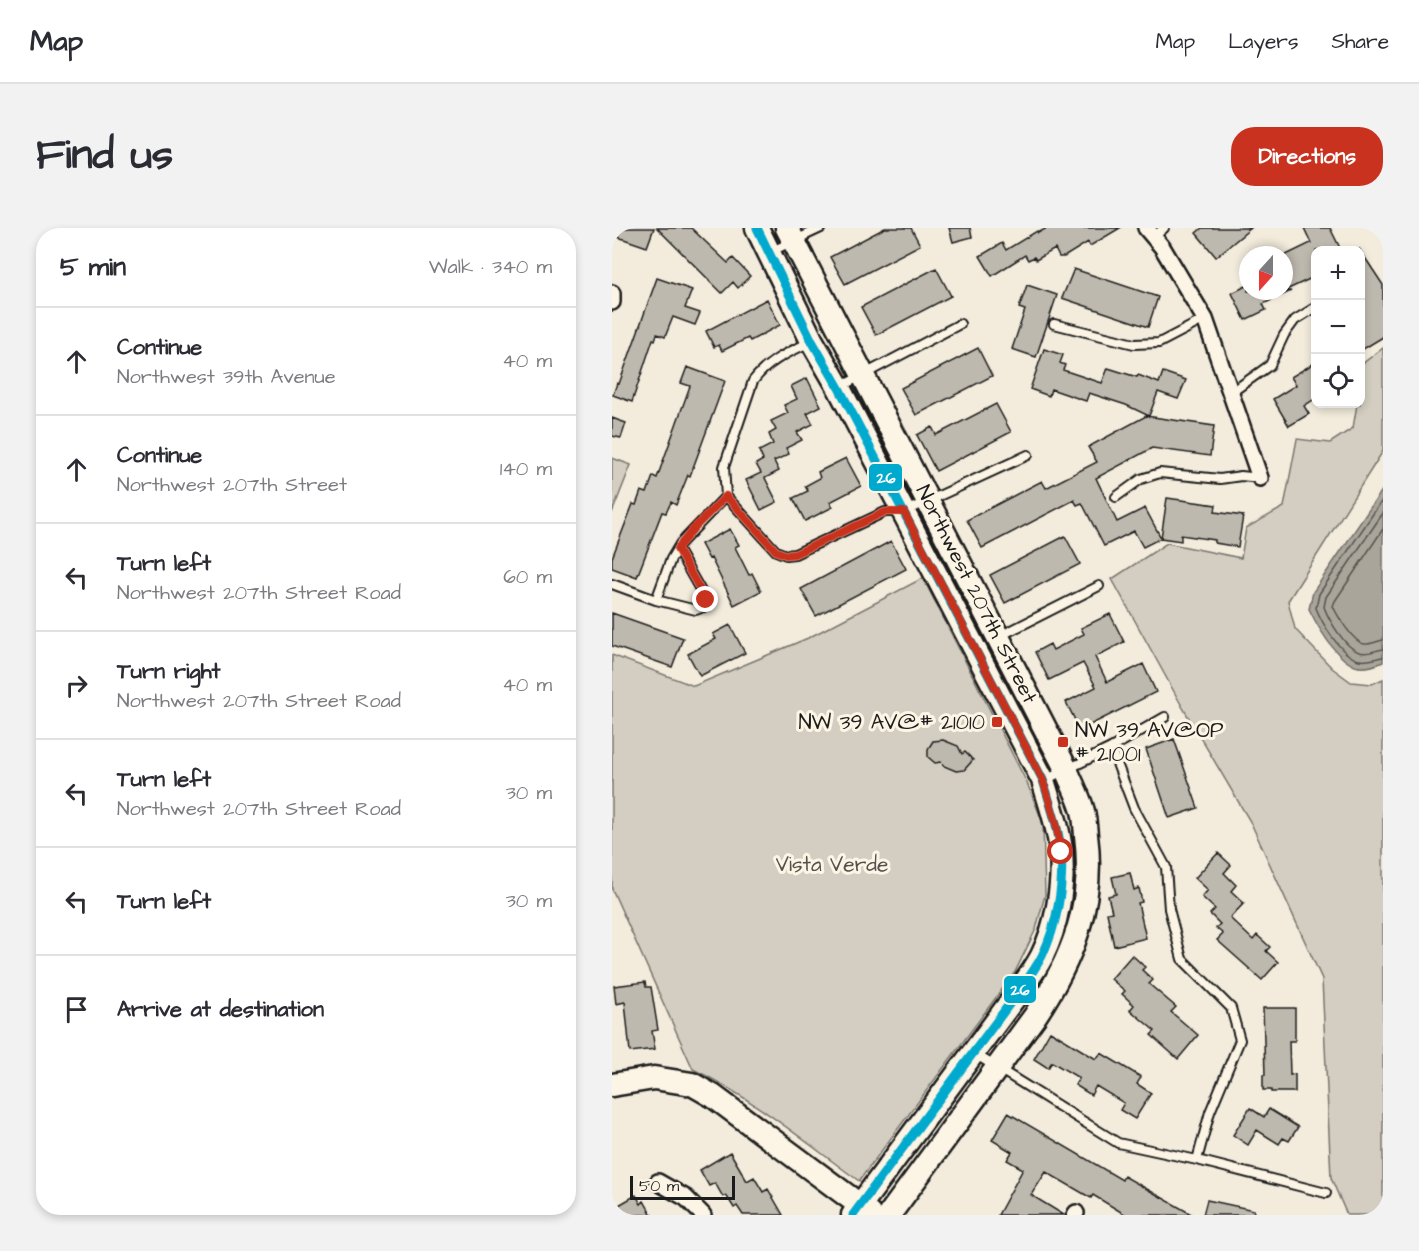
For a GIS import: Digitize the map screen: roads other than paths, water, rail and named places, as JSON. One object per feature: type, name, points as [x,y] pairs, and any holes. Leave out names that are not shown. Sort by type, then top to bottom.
[{"type":"street","name":"Northwest 207th Street","points":[[758,228],[812,341],[839,388],[1043,780],[1056,823],[1061,852],[1055,918],[1042,956],[862,1212]]},
{"type":"street","points":[[1155,231],[1162,247],[1205,319],[1260,478]]},
{"type":"street","name":"Northwest 207th Street","points":[[791,234],[1066,769],[1083,809],[1088,846],[1089,882],[1080,928],[1055,986],[890,1215]]},
{"type":"street","points":[[612,293],[612,302]]},
{"type":"street","points":[[612,1085],[654,1078],[692,1084],[712,1096],[862,1212]]},
{"type":"street","points":[[658,1182],[686,1198],[703,1215]]},
{"type":"lane","points":[[770,252],[791,234],[821,228]]},
{"type":"lane","points":[[1232,392],[1270,365],[1294,320],[1311,310]]},
{"type":"lane","points":[[1054,324],[1134,344],[1159,343],[1205,319]]},
{"type":"lane","points":[[839,388],[960,324]]},
{"type":"lane","points":[[812,341],[782,355],[759,373],[753,381],[724,467],[726,496],[776,551],[786,555],[806,550],[885,512],[904,512],[1028,455]]},
{"type":"lane","points":[[1116,497],[1141,479],[1160,473],[1220,479],[1240,476],[1260,478]]},
{"type":"lane","points":[[656,600],[677,549],[726,496]]},
{"type":"lane","points":[[612,584],[656,600],[696,610],[704,607],[706,600],[677,549]]},
{"type":"lane","points":[[999,637],[1099,586]]},
{"type":"lane","points":[[1043,780],[1111,748],[1165,717]]},
{"type":"lane","points":[[1111,748],[1134,808],[1166,867],[1169,909],[1182,959],[1230,1008],[1240,1040],[1210,1112],[1197,1160]]},
{"type":"lane","points":[[973,1053],[1118,1143],[1197,1160],[1326,1193]]},
{"type":"water","points":[[1383,489],[1383,662],[1369,667],[1358,667],[1348,662],[1334,649],[1309,609],[1313,592]]},
{"type":"place","name":"NW 39 AV@# 21010","points":[[997,722]]},
{"type":"place","name":"NW 39 AV@OP # 21001","points":[[1063,742]]},
{"type":"park label","name":"Vista Verde","points":[[832,864]]}]
